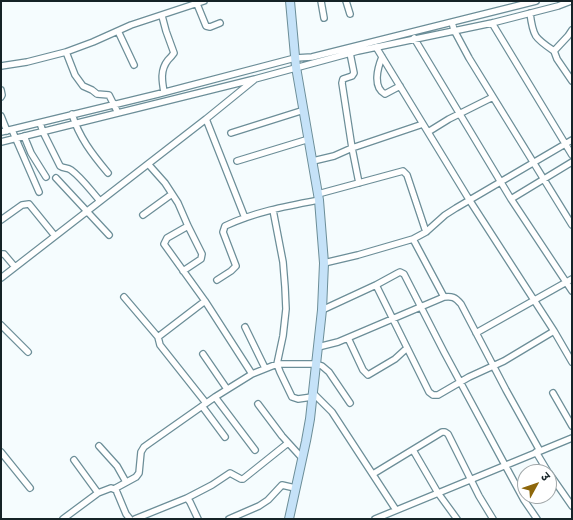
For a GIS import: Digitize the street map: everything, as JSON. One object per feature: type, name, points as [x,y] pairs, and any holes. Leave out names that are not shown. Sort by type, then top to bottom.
[{"type":"street","points":[[1,66],[27,62],[66,52],[131,25],[204,1]]},
{"type":"street","points":[[288,519],[306,441],[322,310],[324,263],[313,161],[296,67],[290,1]]},
{"type":"street","points":[[321,1],[324,18]]},
{"type":"street","points":[[346,1],[350,14]]},
{"type":"street","points":[[7,131],[225,77],[295,58],[312,57],[536,1]]},
{"type":"street","points":[[1,142],[228,86],[376,47],[492,23],[558,6],[571,1]]},
{"type":"street","points":[[197,4],[206,26],[210,27],[220,23]]},
{"type":"street","points":[[530,13],[532,31],[535,36],[539,41],[554,51],[557,59],[572,81]]},
{"type":"street","points":[[161,102],[163,71],[165,64],[174,53],[164,27],[162,16]]},
{"type":"street","points":[[452,22],[454,30],[493,97],[572,225]]},
{"type":"street","points":[[492,23],[572,155]]},
{"type":"street","points":[[554,51],[570,39],[572,30]]},
{"type":"street","points":[[118,31],[134,65]]},
{"type":"street","points":[[414,38],[501,182],[569,280],[572,291]]},
{"type":"street","points":[[376,47],[470,201],[554,331],[572,362]]},
{"type":"street","points":[[66,52],[75,75],[83,86],[97,94],[109,95],[118,113]]},
{"type":"street","points":[[350,54],[354,73],[352,76],[343,79],[342,83],[359,183]]},
{"type":"street","points":[[382,57],[377,72],[377,79],[381,91],[385,94],[400,86]]},
{"type":"street","points":[[225,77],[228,86]]},
{"type":"street","points":[[1,278],[86,211],[149,164],[255,79]]},
{"type":"street","points":[[1,90],[1,97]]},
{"type":"street","points":[[428,132],[460,113],[493,97]]},
{"type":"street","points":[[98,108],[100,117]]},
{"type":"street","points":[[231,133],[304,110]]},
{"type":"street","points":[[72,114],[75,124],[87,148],[108,173]]},
{"type":"street","points":[[1,116],[7,131],[15,139],[39,192]]},
{"type":"street","points":[[206,119],[245,218]]},
{"type":"street","points":[[40,122],[43,132],[60,166],[63,168],[69,168],[74,172],[100,201]]},
{"type":"street","points":[[313,161],[334,156],[352,148],[423,124]]},
{"type":"street","points":[[24,136],[32,154],[46,177]]},
{"type":"street","points":[[237,161],[309,139]]},
{"type":"street","points":[[324,263],[364,254],[414,239],[426,232],[445,215],[572,140]]},
{"type":"street","points":[[512,199],[572,162]]},
{"type":"street","points":[[149,164],[178,203],[202,254],[202,257],[199,260],[183,271]]},
{"type":"street","points":[[217,280],[236,266],[223,229],[225,226],[245,218],[400,171],[405,172],[426,232]]},
{"type":"street","points":[[56,178],[109,236]]},
{"type":"street","points":[[142,215],[172,194]]},
{"type":"street","points":[[1,220],[22,205],[29,204],[55,236]]},
{"type":"street","points":[[273,210],[283,262],[286,309],[283,336],[277,364],[292,397],[298,399],[312,395]]},
{"type":"street","points":[[188,226],[167,238],[164,244],[205,301],[252,374]]},
{"type":"street","points":[[414,239],[444,297]]},
{"type":"street","points":[[1,254],[4,254],[15,267]]},
{"type":"street","points":[[322,310],[376,286],[398,273],[403,272],[505,466],[524,500],[537,519]]},
{"type":"street","points":[[476,333],[569,280]]},
{"type":"street","points":[[376,286],[429,392],[433,395],[438,395],[493,365],[504,361],[554,331]]},
{"type":"street","points":[[318,347],[338,342],[444,297],[452,296],[456,298],[544,464]]},
{"type":"street","points":[[124,297],[158,337],[160,345],[204,404],[225,438]]},
{"type":"street","points":[[158,337],[205,301]]},
{"type":"street","points":[[1,325],[28,352]]},
{"type":"street","points":[[245,326],[265,368]]},
{"type":"street","points":[[348,338],[363,370],[368,375],[395,359],[407,348]]},
{"type":"street","points":[[203,354],[227,389]]},
{"type":"street","points":[[63,519],[98,493],[111,488],[114,489],[136,477],[139,473],[141,452],[144,447],[215,396],[265,368],[277,364],[316,364],[326,369],[350,403]]},
{"type":"street","points":[[553,393],[572,426]]},
{"type":"street","points":[[312,395],[332,412],[396,510]]},
{"type":"street","points":[[215,396],[255,450]]},
{"type":"street","points":[[258,404],[288,443],[302,458]]},
{"type":"street","points":[[373,474],[442,432],[445,432],[448,434],[479,496],[494,519]]},
{"type":"street","points":[[375,519],[387,517],[396,510],[538,451],[571,440]]},
{"type":"street","points":[[135,519],[187,498],[212,485],[230,473],[243,479],[288,443]]},
{"type":"street","points":[[99,446],[117,466],[126,482]]},
{"type":"street","points":[[413,450],[438,493],[457,519]]},
{"type":"street","points":[[1,452],[30,488]]},
{"type":"street","points":[[74,460],[98,493]]},
{"type":"street","points":[[557,484],[572,506]]},
{"type":"street","points":[[229,519],[259,506],[268,500],[282,485],[296,488]]},
{"type":"street","points":[[114,489],[118,493],[126,514],[130,519]]},
{"type":"street","points":[[187,498],[198,519]]}]
